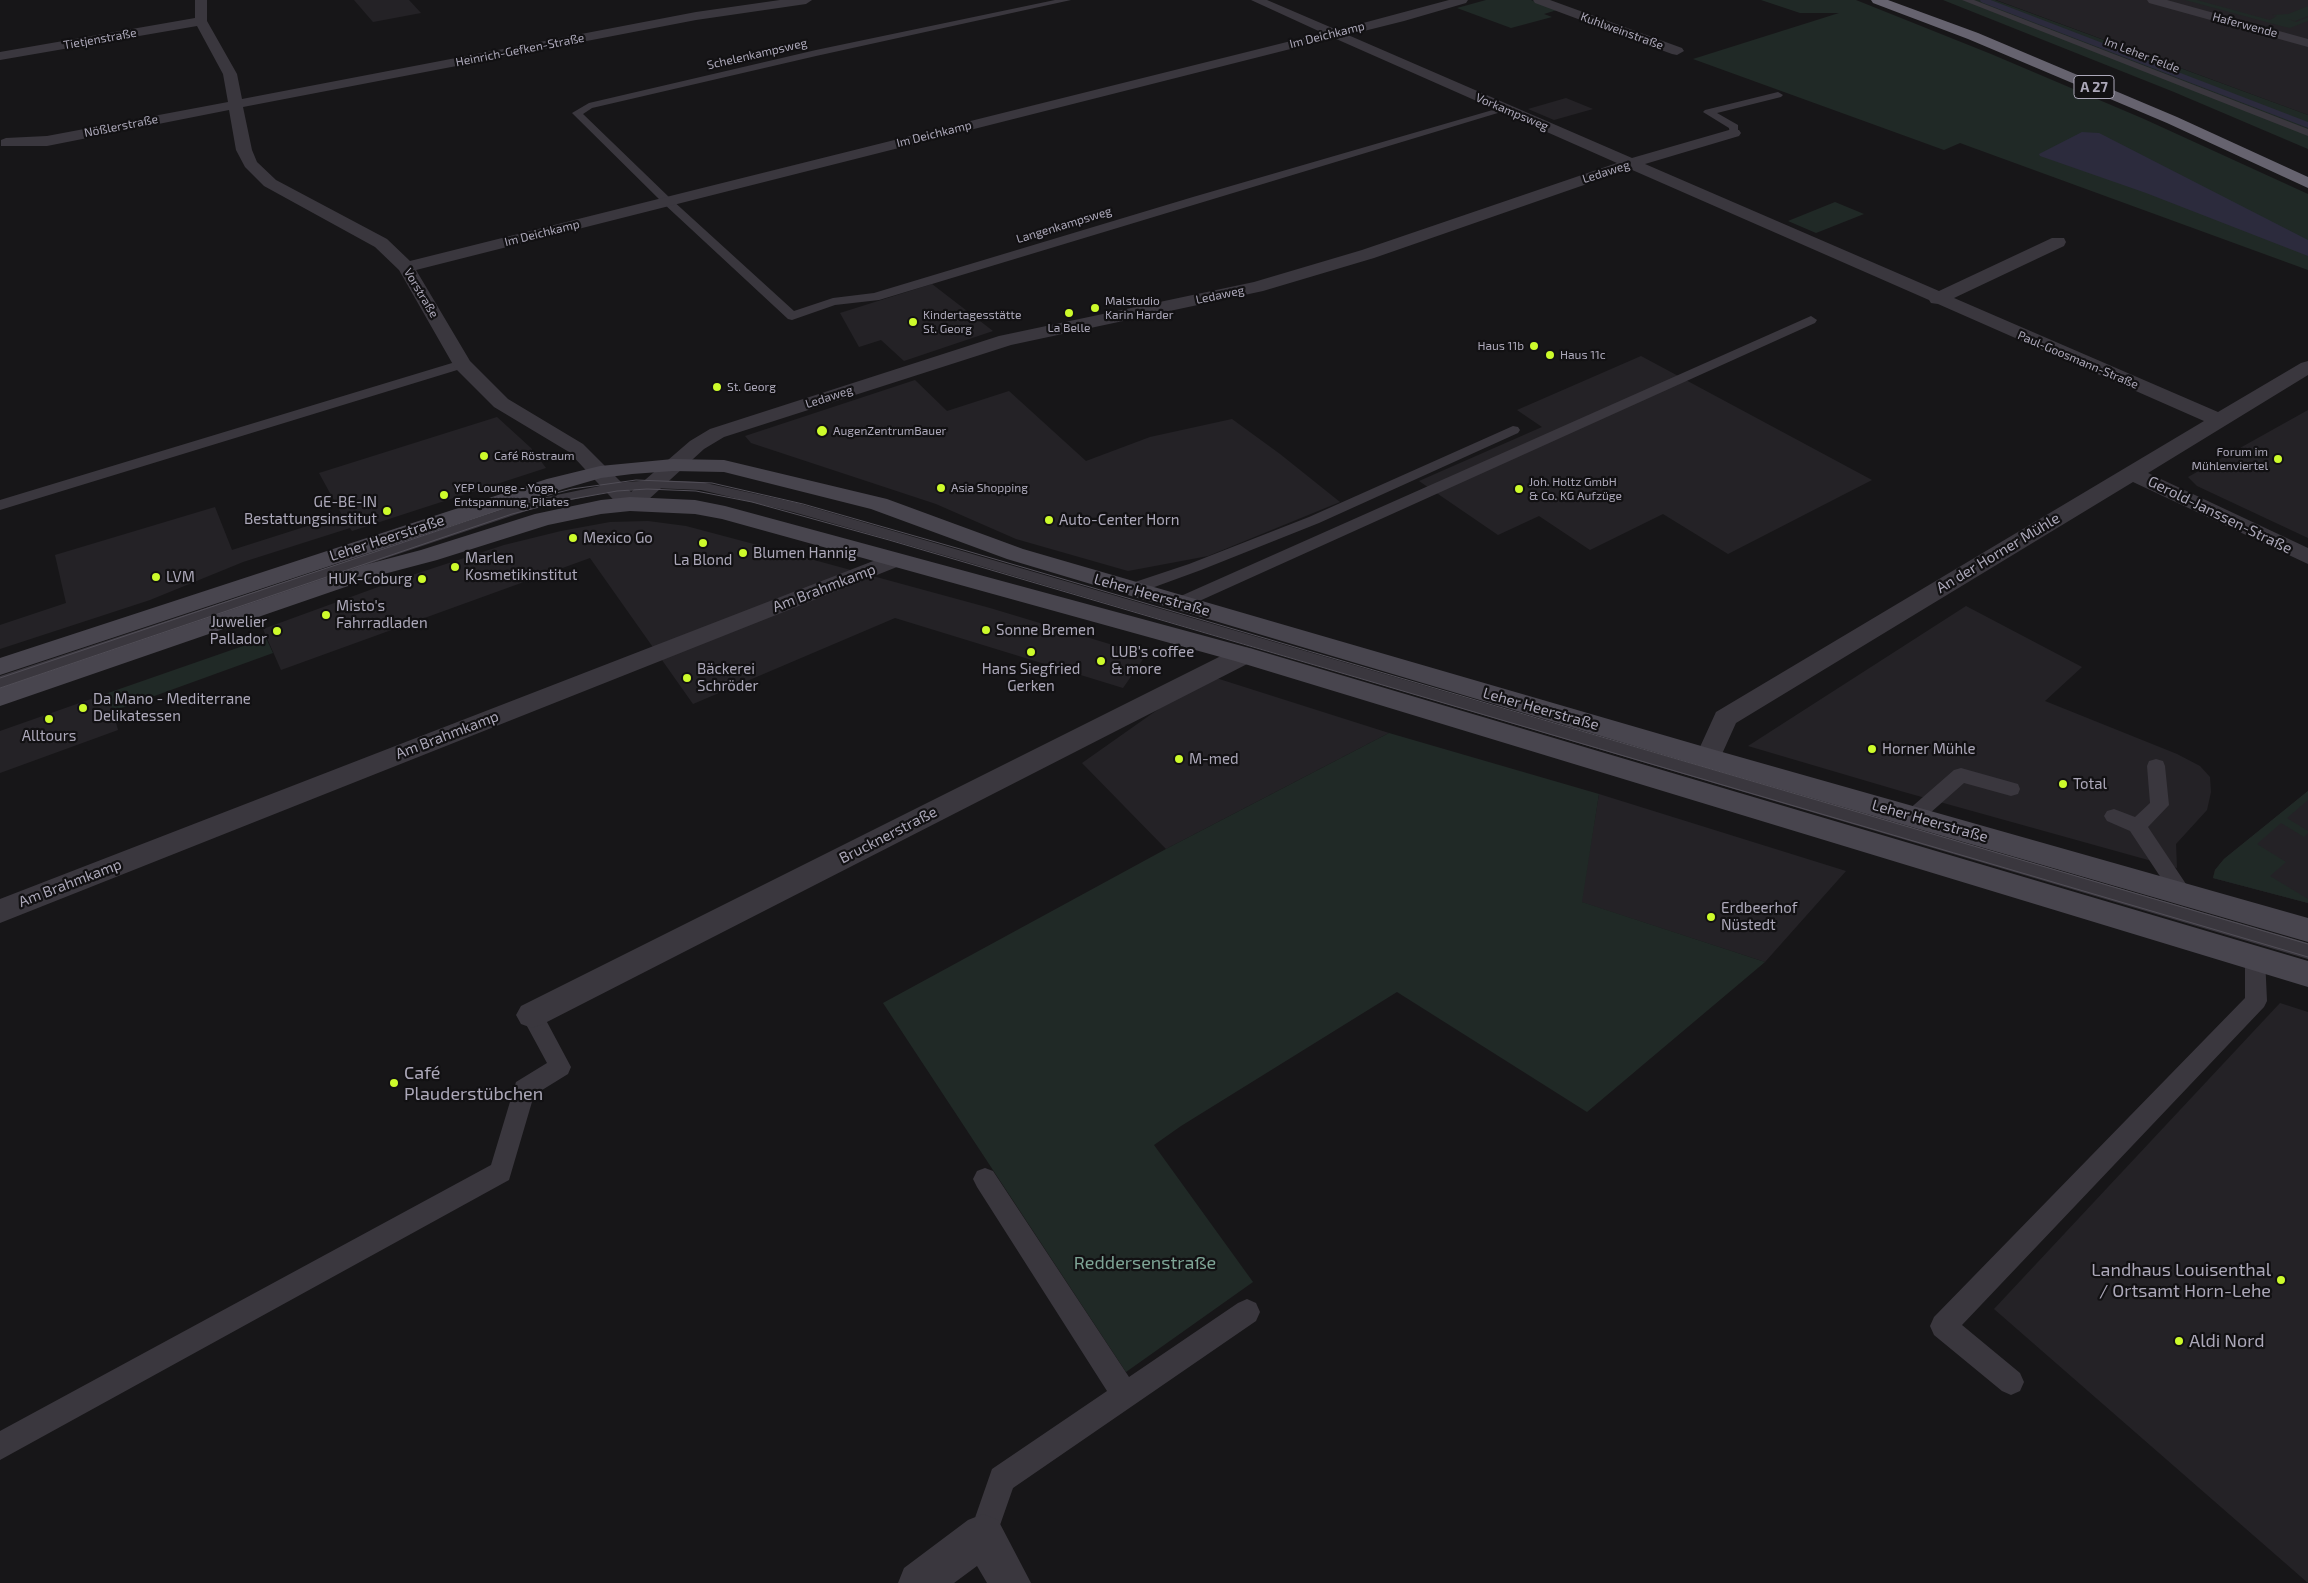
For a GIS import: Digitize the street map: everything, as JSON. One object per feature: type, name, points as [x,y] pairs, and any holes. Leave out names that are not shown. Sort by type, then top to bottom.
[{"type":"highway","name":"A 27","points":[[1876,0],[1973,36],[2136,105],[2308,183]]},
{"type":"highway","name":"A 27","points":[[1914,0],[2079,66]]},
{"type":"main road","name":"Leher Heerstraße","points":[[0,697],[372,570],[429,555],[543,519],[601,507],[615,488],[674,466],[724,466],[879,504],[1015,554],[1132,589],[1708,758],[2308,930]]},
{"type":"main road","name":"Leher Heerstraße","points":[[0,667],[555,484],[615,488],[659,504],[702,508],[1244,655],[2308,974]]},
{"type":"street","name":"Vorstraße","points":[[201,0],[201,21],[230,74],[244,150],[250,164],[270,183],[381,243],[406,267],[462,364],[501,403],[576,448],[615,488]]},
{"type":"street","name":"Heinrich-Gefken-Straße","points":[[235,104],[696,16],[806,0]]},
{"type":"street","name":"Vorkampsweg","points":[[1257,0],[1768,223]]},
{"type":"street","name":"Im Deichkamp","points":[[406,267],[1432,10],[1462,0]]},
{"type":"street","name":"Kuhlweinstraße","points":[[1539,0],[1677,51]]},
{"type":"street","name":"Haferwende","points":[[2153,0],[2308,43]]},
{"type":"street","name":"Tietjenstraße","points":[[0,56],[201,21]]},
{"type":"street","name":"Nößlerstraße","points":[[6,143],[47,141],[235,104]]},
{"type":"street","name":"Ledaweg","points":[[615,488],[653,484],[697,445],[717,433],[988,346],[1258,287],[1377,251],[1632,163],[1734,133]]},
{"type":"street","name":"Paul-Goosmann-Straße","points":[[1768,223],[1937,299],[2219,420]]},
{"type":"street","points":[[1937,299],[2058,242]]},
{"type":"street","name":"An der Horner Mühle","points":[[1708,758],[1725,718],[2308,366]]},
{"type":"street","name":"Gerold-Janssen-Straße","points":[[2132,473],[2308,557]]},
{"type":"street","name":"Am Brahmkamp","points":[[0,911],[894,560]]},
{"type":"street","name":"Brucknerstraße","points":[[532,1014],[1244,655]]},
{"type":"street","points":[[919,1583],[983,1535],[1010,1583]]},
{"type":"lane","name":"Schelenkampsweg","points":[[667,201],[577,113],[590,106],[816,53],[1067,0]]},
{"type":"lane","name":"Im Leher Felde","points":[[1966,0],[2308,133]]},
{"type":"lane","name":"Ledaweg","points":[[1734,133],[1734,127],[1708,112],[1778,95]]},
{"type":"lane","name":"Langenkampsweg","points":[[667,201],[792,316],[833,302],[875,297],[1506,108]]},
{"type":"lane","points":[[1180,603],[1811,320]]},
{"type":"lane","points":[[0,505],[462,364]]},
{"type":"lane","points":[[1132,589],[1195,567],[1314,520],[1513,430]]},
{"type":"lane","points":[[653,484],[709,487],[806,511],[2308,951]]},
{"type":"lane","points":[[0,682],[509,512],[564,496],[615,488]]},
{"type":"lane","points":[[2137,826],[2160,805],[2156,766]]},
{"type":"lane","points":[[1914,816],[1961,775],[2012,789]]},
{"type":"lane","points":[[2114,816],[2137,826],[2182,893]]},
{"type":"lane","points":[[2011,1382],[1943,1326],[2256,1001],[2254,958]]},
{"type":"lane","points":[[0,1446],[501,1172],[524,1089],[560,1067],[532,1014]]},
{"type":"lane","points":[[985,1179],[1125,1395]]},
{"type":"lane","points":[[983,1535],[1002,1479],[1247,1312]]},
{"type":"shaded area","points":[[354,0],[409,0],[421,13],[373,22]]},
{"type":"shaded area","points":[[1996,0],[2308,0],[2308,115]]},
{"type":"shaded area","points":[[1566,98],[1593,109],[1554,120],[1528,109]]},
{"type":"shaded area","points":[[2082,132],[2099,133],[2308,240],[2308,256],[2146,193],[2040,156],[2039,154]]},
{"type":"shaded area","name":"Kindertagesstätte St. Georg","points":[[932,284],[993,331],[904,361],[881,340],[859,347],[840,313]]},
{"type":"shaded area","points":[[1641,356],[1872,480],[1728,554],[1663,514],[1590,550],[1539,516],[1498,535],[1419,481],[1542,427],[1517,410]]},
{"type":"shaded area","points":[[915,380],[947,411],[1009,391],[1086,461],[1150,437],[1232,419],[1340,502],[1208,556],[1128,571],[1016,539],[936,504],[751,443],[745,436]]},
{"type":"shaded area","points":[[2308,410],[2308,538],[2197,486],[2188,477]]},
{"type":"shaded area","points":[[497,417],[531,448],[546,468],[352,531],[350,528],[243,562],[150,600],[0,649],[0,625],[66,603],[55,555],[215,507],[232,550],[342,515],[319,473]]},
{"type":"shaded area","points":[[648,521],[686,526],[814,560],[990,608],[1146,655],[1123,688],[895,618],[693,704],[590,558],[281,670],[263,629],[400,579],[504,545],[561,531],[610,522]]},
{"type":"shaded area","points":[[1966,606],[2082,667],[2045,701],[2177,754],[2200,766],[2210,777],[2211,792],[2207,810],[2176,844],[2177,868],[1904,792],[1748,746]]},
{"type":"shaded area","points":[[1216,678],[1389,733],[1166,849],[1082,763],[1160,708]]},
{"type":"shaded area","points":[[108,693],[118,730],[0,773],[0,731]]},
{"type":"shaded area","points":[[2308,791],[2308,903],[2213,878],[2215,870],[2224,859]]},
{"type":"shaded area","points":[[1599,794],[1846,871],[1765,962],[1581,902]]},
{"type":"shaded area","points":[[2280,1003],[2308,1012],[2308,1583],[1994,1309]]},
{"type":"green space","points":[[1486,0],[1531,0],[1557,10],[1544,14],[1552,17],[1511,28],[1457,8]]},
{"type":"green space","points":[[1761,0],[1856,0],[1991,54],[2144,119],[2308,194],[2308,270],[1960,143],[1944,150],[1693,59],[1839,13],[1800,13]]},
{"type":"green space","points":[[1943,0],[1995,0],[2308,115],[2308,149],[2174,92]]},
{"type":"green space","points":[[2185,0],[2197,0],[2270,20],[2277,16],[2272,15],[2288,14],[2308,6],[2308,16],[2295,21],[2288,19],[2296,22],[2308,17],[2308,21],[2290,28]]},
{"type":"green space","points":[[1835,202],[1864,214],[1816,233],[1788,221]]},
{"type":"green space","points":[[266,638],[273,653],[113,711],[108,693]]},
{"type":"green space","name":"Reddersenstraße","points":[[1389,733],[1599,794],[1582,902],[1765,962],[1587,1112],[1397,992],[1181,1126],[1154,1145],[1253,1282],[1126,1372],[883,1003],[1166,849]]},
{"type":"green space","points":[[2308,791],[2308,800],[2287,818],[2308,831],[2308,833],[2304,837],[2281,823],[2257,844],[2286,862],[2270,876],[2308,899],[2308,903],[2213,878],[2215,870],[2224,859]]},
{"type":"waterway","points":[[1983,0],[2308,125]]},
{"type":"tram line","points":[[0,678],[529,500],[572,489],[636,480],[712,483],[803,504],[974,553],[2308,944]]},
{"type":"tram line","points":[[0,688],[512,514],[567,500],[617,491],[647,489],[696,491],[752,502],[889,540],[2308,957]]},
{"type":"place","name":"Malstudio Karin Harder","points":[[1095,308]]},
{"type":"place","name":"La Belle","points":[[1069,313]]},
{"type":"place","name":"Kindertagesstätte St. Georg","points":[[913,322]]},
{"type":"place","name":"Haus 11b","points":[[1534,346]]},
{"type":"place","name":"Haus 11c","points":[[1550,355]]},
{"type":"place","name":"St. Georg","points":[[717,387]]},
{"type":"place","name":"AugenZentrumBauer","points":[[822,431]]},
{"type":"place","name":"Café Röstraum","points":[[484,456]]},
{"type":"place","name":"Forum im Mühlenviertel","points":[[2278,459]]},
{"type":"place","name":"Asia Shopping","points":[[941,488]]},
{"type":"place","name":"Joh. Holtz GmbH & Co. KG Aufzüge","points":[[1519,489]]},
{"type":"place","name":"YEP Lounge - Yoga, Entspannung, Pilates","points":[[444,495]]},
{"type":"place","name":"GE-BE-IN Bestattungsinstitut","points":[[387,511]]},
{"type":"place","name":"Auto-Center Horn","points":[[1049,520]]},
{"type":"place","name":"Mexico Go","points":[[573,538]]},
{"type":"place","name":"La Blond","points":[[703,543]]},
{"type":"place","name":"Blumen Hannig","points":[[743,553]]},
{"type":"place","name":"Marlen Kosmetikinstitut","points":[[455,567]]},
{"type":"place","name":"LVM","points":[[156,577]]},
{"type":"place","name":"HUK-Coburg","points":[[422,579]]},
{"type":"place","name":"Misto's Fahrradladen","points":[[326,615]]},
{"type":"place","name":"Sonne Bremen","points":[[986,630]]},
{"type":"place","name":"Juwelier Pallador","points":[[277,631]]},
{"type":"place","name":"Hans Siegfried Gerken","points":[[1031,652]]},
{"type":"place","name":"LUB's coffee & more","points":[[1101,661]]},
{"type":"place","name":"Bäckerei Schröder","points":[[687,678]]},
{"type":"place","name":"Da Mano - Mediterrane Delikatessen","points":[[83,708]]},
{"type":"place","name":"Alltours","points":[[49,719]]},
{"type":"place","name":"Horner Mühle","points":[[1872,749]]},
{"type":"place","name":"M-med","points":[[1179,759]]},
{"type":"place","name":"Total","points":[[2063,784]]},
{"type":"place","name":"Erdbeerhof Nüstedt","points":[[1711,917]]},
{"type":"place","name":"Café Plauderstübchen","points":[[394,1083]]},
{"type":"place","name":"Landhaus Louisenthal / Ortsamt Horn-Lehe","points":[[2281,1280]]},
{"type":"place","name":"Aldi Nord","points":[[2179,1341]]}]
